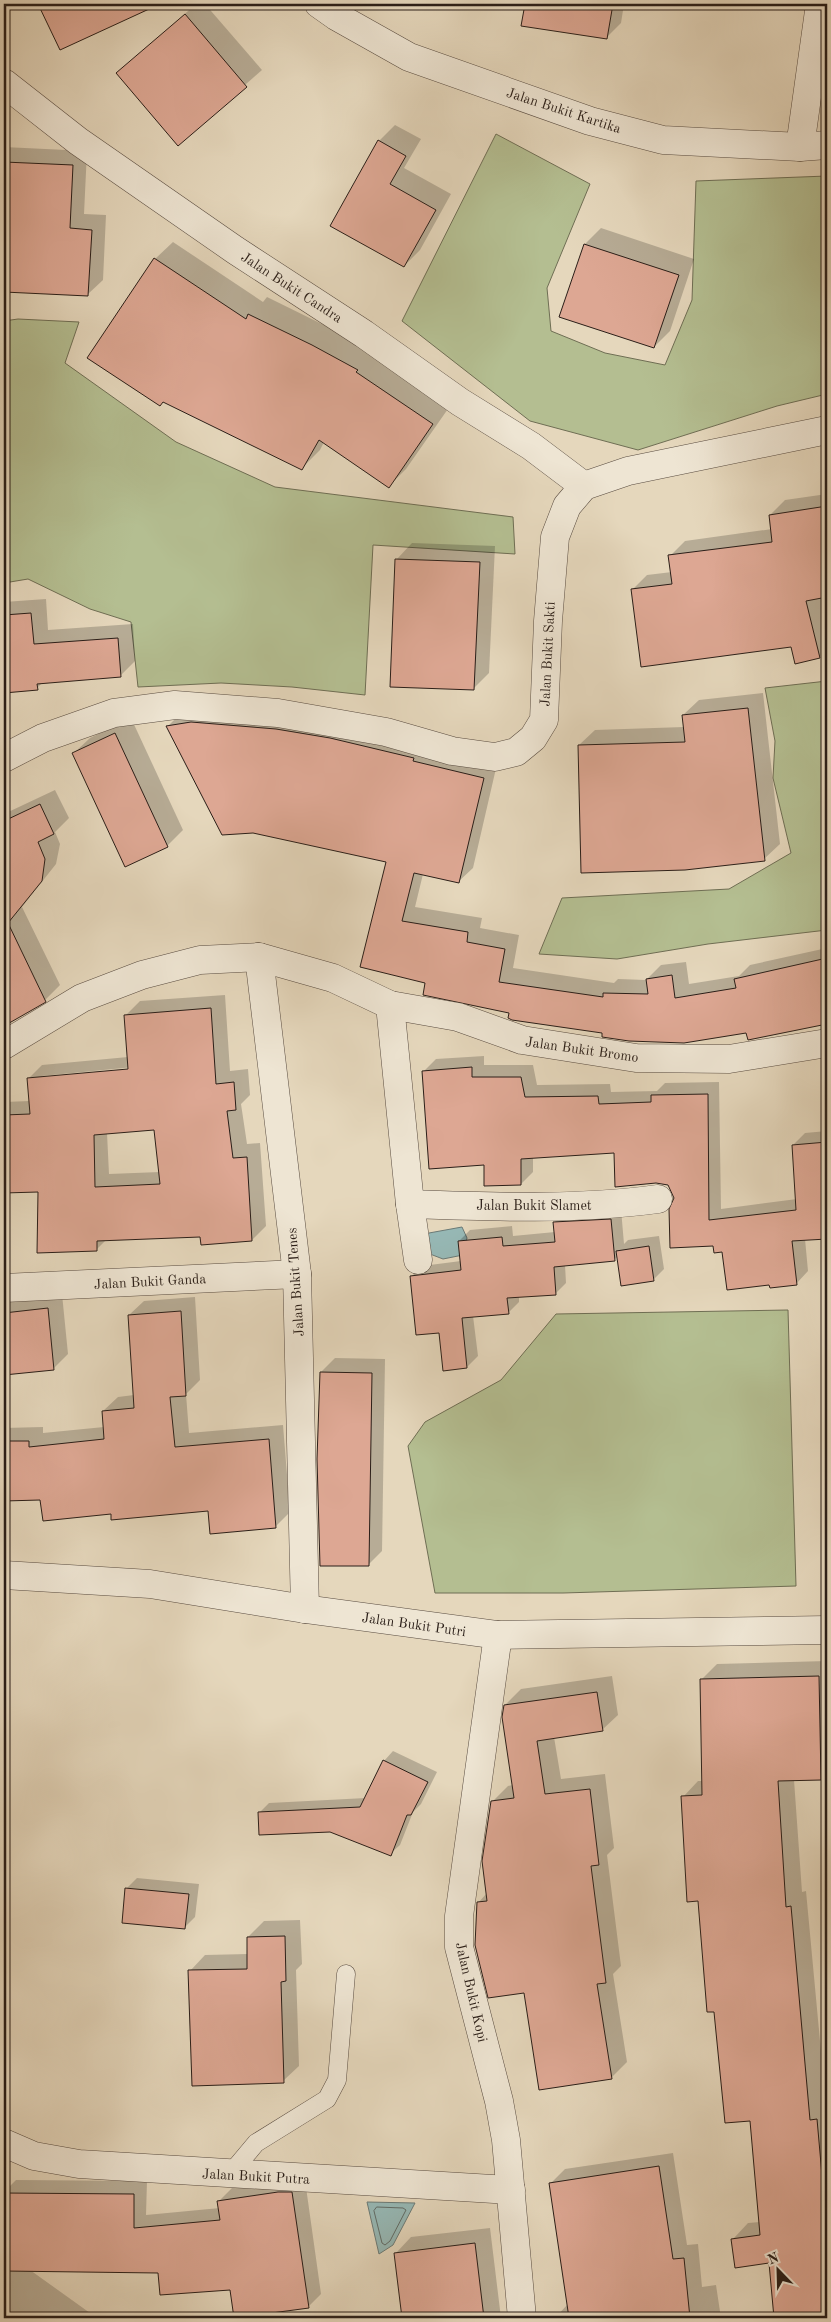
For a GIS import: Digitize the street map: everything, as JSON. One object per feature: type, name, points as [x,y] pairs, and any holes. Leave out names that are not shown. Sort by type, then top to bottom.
[{"type":"street","name":"Jalan Bukit Kartika","points":[[319,4],[336,16],[409,57],[590,122],[663,140],[827,146]]},
{"type":"street","points":[[800,146],[820,4]]},
{"type":"street","name":"Jalan Bukit Candra","points":[[4,83],[78,141],[235,250],[364,334],[460,402],[530,446],[584,486]]},
{"type":"street","points":[[584,486],[628,471],[827,430]]},
{"type":"street","name":"Jalan Bukit Sakti","points":[[4,758],[44,738],[114,713],[175,705],[278,712],[386,732],[452,751],[494,757],[516,752],[533,738],[544,720],[548,621],[555,538],[567,506],[584,486]]},
{"type":"street","name":"Jalan Bukit Bromo","points":[[4,1045],[82,998],[142,975],[200,960],[259,957],[333,978],[390,1004],[458,1017],[522,1040],[636,1058],[729,1060],[827,1043]]},
{"type":"street","name":"Jalan Bukit Tenes","points":[[259,957],[297,1274],[305,1609]]},
{"type":"street","points":[[390,1004],[410,1204],[418,1260]]},
{"type":"street","name":"Jalan Bukit Slamet","points":[[410,1204],[519,1207],[616,1204],[658,1199]]},
{"type":"street","name":"Jalan Bukit Ganda","points":[[4,1288],[297,1274]]},
{"type":"street","name":"Jalan Bukit Putri","points":[[4,1576],[150,1584],[305,1609],[498,1635],[827,1630]]},
{"type":"street","name":"Jalan Bukit Kopi","points":[[498,1635],[460,1916],[459,1948],[499,2101],[506,2140],[522,2318]]},
{"type":"street","name":"Jalan Bukit Putra","points":[[4,2144],[34,2156],[79,2164],[511,2190]]},
{"type":"lane","points":[[230,2174],[256,2144],[327,2099],[337,2080],[346,1974]]},
{"type":"green space","points":[[496,134],[590,184],[547,288],[551,331],[605,353],[665,365],[692,300],[696,181],[827,176],[827,394],[777,406],[638,450],[530,421],[402,321]]},
{"type":"green space","points":[[18,319],[79,322],[65,363],[176,442],[275,487],[513,517],[515,554],[373,545],[365,695],[292,687],[221,683],[138,687],[131,622],[90,609],[28,579],[4,583],[4,321]]},
{"type":"green space","points":[[827,681],[827,930],[708,944],[617,959],[539,954],[562,898],[729,889],[791,853],[773,778],[775,741],[765,688]]},
{"type":"green space","points":[[788,1310],[796,1586],[563,1593],[435,1593],[408,1446],[425,1422],[501,1380],[556,1314]]},
{"type":"water","points":[[462,1227],[467,1238],[463,1255],[443,1259],[430,1254],[423,1241],[429,1233]]},
{"type":"water","points":[[367,2202],[415,2203],[393,2245],[379,2254]]},
{"type":"building","points":[[38,4],[160,4],[60,50]]},
{"type":"building","points":[[525,4],[613,4],[607,39],[521,26]]},
{"type":"building","points":[[185,14],[247,87],[178,146],[116,73]]},
{"type":"building","points":[[378,140],[406,156],[390,184],[436,210],[404,267],[330,226]]},
{"type":"building","points":[[4,162],[73,165],[70,228],[92,230],[88,296],[4,292]]},
{"type":"building","points":[[584,244],[679,275],[654,348],[559,317]]},
{"type":"building","points":[[154,258],[246,319],[248,314],[358,370],[356,372],[433,424],[389,488],[319,440],[302,470],[163,402],[160,406],[87,358]]},
{"type":"building","points":[[827,506],[827,597],[806,601],[820,658],[795,664],[791,647],[641,667],[631,589],[672,584],[668,555],[772,542],[769,515]]},
{"type":"building","points":[[395,559],[480,562],[474,690],[390,687]]},
{"type":"building","points":[[31,613],[34,644],[118,638],[121,677],[37,684],[38,690],[4,693],[4,615]]},
{"type":"building","points":[[748,708],[765,861],[685,870],[581,873],[578,745],[685,742],[682,715]]},
{"type":"building","points":[[191,722],[276,729],[330,738],[414,758],[413,761],[484,778],[459,883],[414,873],[402,921],[468,932],[467,942],[505,949],[499,982],[603,997],[603,993],[648,994],[646,979],[672,975],[675,998],[736,988],[734,979],[827,958],[827,1024],[748,1040],[746,1033],[684,1043],[629,1041],[602,1037],[602,1033],[512,1020],[508,1018],[509,1013],[423,995],[425,983],[360,967],[386,862],[253,833],[222,835],[166,726]]},
{"type":"building","points":[[115,733],[168,847],[125,867],[72,753]]},
{"type":"building","points":[[40,804],[54,834],[38,842],[45,859],[42,881],[8,923],[46,1002],[4,1026],[4,821]]},
{"type":"building","points":[[211,1008],[216,1084],[234,1082],[236,1110],[227,1111],[233,1158],[247,1157],[252,1241],[201,1245],[200,1237],[97,1241],[97,1251],[37,1253],[38,1192],[4,1193],[4,1115],[30,1114],[27,1078],[128,1069],[124,1015]],"holes":[[[154,1130],[160,1184],[95,1187],[94,1135]]]},
{"type":"building","points":[[472,1067],[472,1077],[521,1077],[525,1097],[598,1096],[599,1104],[651,1102],[651,1095],[708,1094],[709,1220],[796,1210],[792,1145],[827,1142],[827,1239],[792,1241],[797,1285],[770,1288],[769,1285],[727,1290],[722,1252],[714,1253],[713,1246],[670,1248],[669,1209],[674,1198],[668,1185],[656,1183],[615,1187],[614,1153],[521,1159],[521,1185],[484,1186],[484,1165],[429,1169],[422,1071]]},
{"type":"building","points":[[611,1219],[615,1261],[554,1267],[556,1295],[507,1298],[509,1314],[462,1318],[467,1368],[443,1371],[439,1333],[416,1335],[410,1276],[461,1270],[458,1241],[502,1237],[503,1246],[555,1242],[553,1222]]},
{"type":"building","points":[[649,1246],[654,1281],[621,1286],[616,1251]]},
{"type":"building","points":[[48,1308],[54,1370],[4,1375],[4,1313]]},
{"type":"building","points":[[181,1311],[186,1396],[170,1397],[175,1447],[269,1439],[276,1528],[210,1534],[208,1511],[111,1520],[111,1514],[43,1521],[40,1500],[4,1501],[4,1441],[29,1441],[29,1447],[104,1439],[102,1411],[134,1408],[128,1315]]},
{"type":"building","points":[[320,1372],[372,1373],[369,1566],[320,1566],[317,1459]]},
{"type":"building","points":[[819,1676],[821,1780],[778,1781],[786,1907],[791,1906],[810,2120],[817,2119],[827,2232],[827,2318],[774,2318],[769,2263],[735,2268],[731,2239],[760,2235],[750,2121],[725,2123],[714,2012],[707,2012],[698,1901],[687,1902],[681,1796],[702,1795],[700,1679]]},
{"type":"building","points":[[597,1692],[603,1731],[537,1741],[545,1794],[590,1789],[599,1865],[591,1866],[606,1983],[597,1984],[612,2079],[539,2090],[524,1993],[488,1998],[475,1945],[477,1902],[487,1901],[482,1861],[491,1801],[514,1798],[502,1717],[504,1705]]},
{"type":"building","points":[[383,1760],[428,1782],[411,1815],[407,1815],[391,1856],[330,1832],[259,1835],[258,1812],[360,1807]]},
{"type":"building","points":[[125,1888],[189,1894],[185,1929],[122,1923]]},
{"type":"building","points":[[285,1936],[286,1981],[281,1982],[284,2083],[192,2086],[188,1970],[247,1969],[247,1937]]},
{"type":"building","points":[[659,2166],[673,2259],[684,2258],[690,2318],[569,2318],[549,2183]]},
{"type":"building","points":[[278,2192],[292,2192],[309,2308],[234,2318],[230,2290],[160,2295],[158,2273],[4,2271],[4,2193],[134,2194],[134,2228],[220,2220],[217,2201]]},
{"type":"building","points":[[475,2243],[484,2318],[402,2318],[394,2253]]}]
